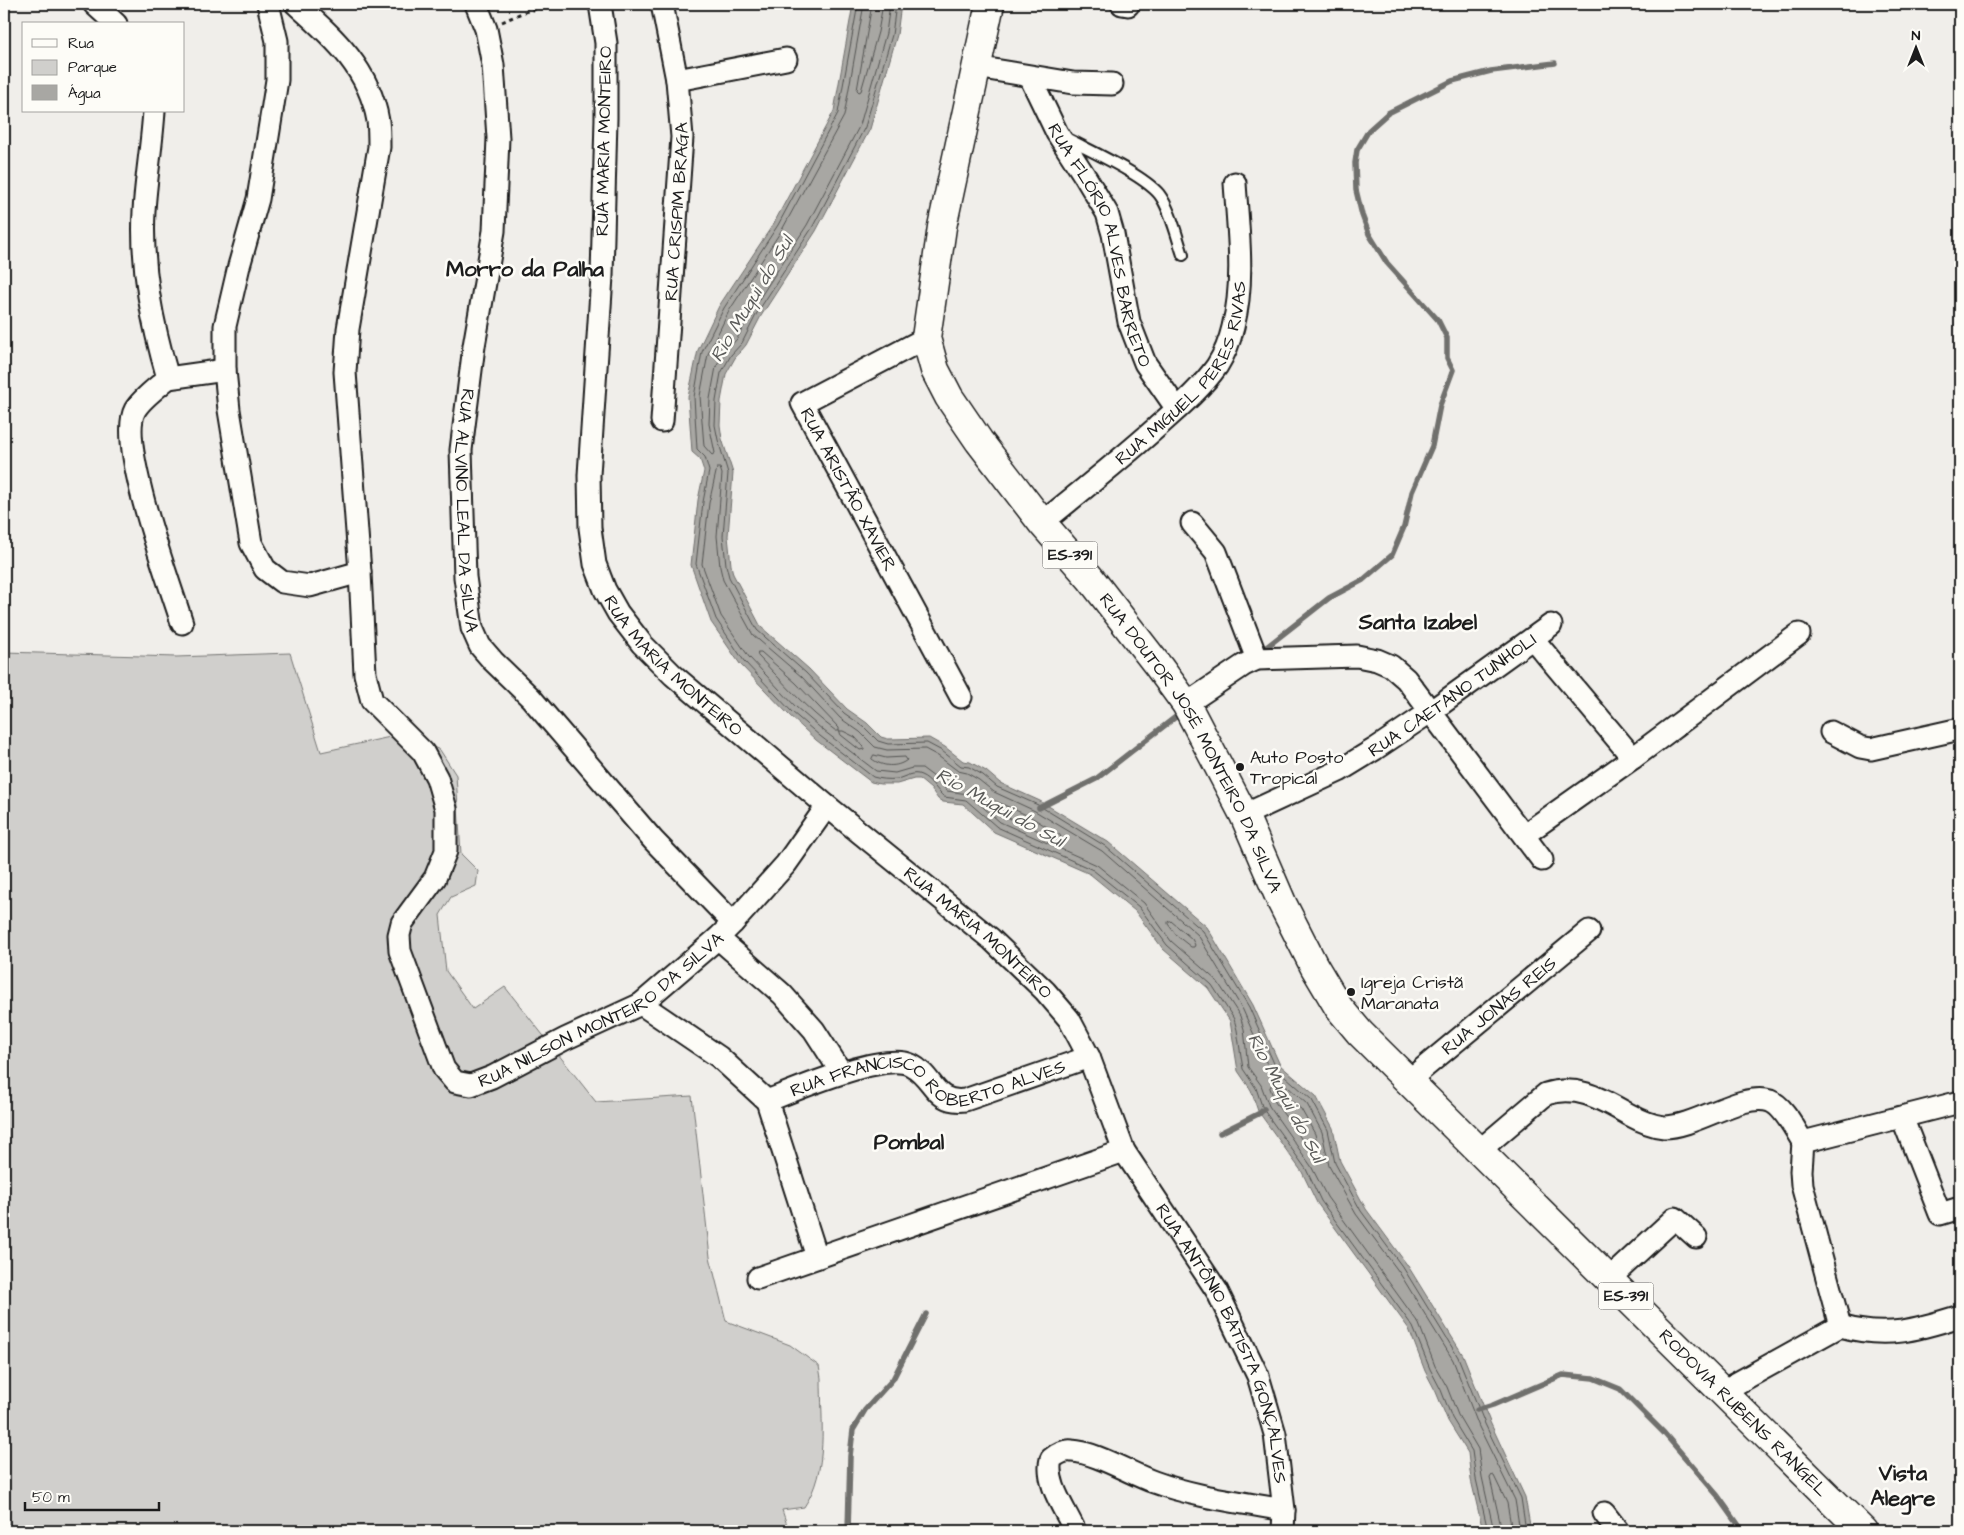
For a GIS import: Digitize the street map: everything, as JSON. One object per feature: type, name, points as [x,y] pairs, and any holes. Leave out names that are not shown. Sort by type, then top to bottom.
[{"type":"main road","name":"RUA DOUTOR JOSÉ MONTEIRO DA SILVA","points":[[990,4],[942,227],[926,338],[935,370],[949,397],[979,441],[1042,523],[1090,578],[1160,667],[1186,704],[1244,816],[1282,903],[1314,966],[1339,1008],[1360,1033],[1389,1061]]},
{"type":"main road","name":"RODOVIA RUBENS RANGEL","points":[[1389,1061],[1863,1531]]},
{"type":"street","points":[[94,4],[114,22]]},
{"type":"street","points":[[268,4],[277,41],[277,80],[258,199],[239,266],[225,326],[225,370],[229,410],[251,543],[265,569],[282,582],[310,586],[360,572]]},
{"type":"street","name":"RUA NILSON MONTEIRO DA SILVA","points":[[296,4],[338,42],[358,68],[378,120],[379,147],[348,328],[345,372],[360,572],[365,674],[372,702],[423,752],[437,778],[446,809],[446,851],[435,878],[402,923],[400,935],[400,951],[444,1069],[455,1082],[471,1085],[492,1077],[565,1039],[641,1004],[733,923],[786,864],[827,806]]},
{"type":"street","name":"RUA ALVINO LEAL DA SILVA","points":[[476,4],[486,29],[493,66],[498,138],[494,231],[474,346],[460,450],[465,577],[472,628],[480,646],[493,661],[531,698],[653,840],[733,923]]},
{"type":"street","name":"RUA MARIA MONTEIRO","points":[[600,4],[606,44],[606,118],[602,276],[589,475],[590,528],[595,564],[605,590],[618,613],[642,644],[673,675],[827,806],[991,939],[1046,991],[1069,1019],[1089,1057],[1129,1159]]},
{"type":"street","name":"RUA CRISPIM BRAGA","points":[[662,4],[677,80],[682,137],[662,421]]},
{"type":"street","points":[[677,80],[786,59]]},
{"type":"street","points":[[976,67],[1072,83],[1112,84]]},
{"type":"street","name":"RUA FLÓRIO ALVES BARRETO","points":[[1030,77],[1057,133],[1106,213],[1113,234],[1129,322],[1145,363],[1177,409]]},
{"type":"street","points":[[154,112],[144,211],[144,267],[156,337],[168,378]]},
{"type":"street","name":"RUA MIGUEL PERES RIVAS","points":[[1042,523],[1121,459],[1177,409],[1190,397],[1217,365],[1228,345],[1234,326],[1240,264],[1235,183]]},
{"type":"street","name":"RUA ARISTÃO XAVIER","points":[[926,338],[802,403],[961,697]]},
{"type":"street","points":[[182,623],[147,514],[132,454],[132,422],[135,410],[168,378],[225,370]]},
{"type":"street","points":[[1192,523],[1216,552],[1257,659]]},
{"type":"street","name":"RUA CAETANO TUNHOLI","points":[[1244,816],[1339,771],[1430,712],[1551,625]]},
{"type":"street","points":[[1524,835],[1633,758],[1799,634]]},
{"type":"street","points":[[1534,639],[1633,758]]},
{"type":"street","points":[[1186,704],[1244,665],[1257,659],[1356,656],[1377,660],[1391,666],[1406,679],[1542,860]]},
{"type":"street","points":[[1831,732],[1860,747],[1871,749],[1960,729]]},
{"type":"street","name":"RUA JONAS REIS","points":[[1408,1081],[1589,931]]},
{"type":"street","points":[[718,938],[782,994],[814,1030],[841,1072]]},
{"type":"street","points":[[641,1004],[719,1057],[767,1100],[817,1257]]},
{"type":"street","name":"RUA FRANCISCO ROBERTO ALVES","points":[[767,1100],[841,1072],[899,1061],[910,1064],[920,1071],[944,1098],[953,1101],[966,1100],[1089,1057]]},
{"type":"street","points":[[1480,1150],[1546,1094],[1557,1091],[1581,1091],[1607,1102],[1640,1120],[1664,1127],[1697,1119],[1748,1100],[1772,1102],[1780,1109],[1803,1142],[1802,1184],[1840,1326]]},
{"type":"street","points":[[1803,1142],[1960,1102]]},
{"type":"street","points":[[1902,1117],[1940,1214],[1960,1208]]},
{"type":"street","points":[[758,1278],[817,1257],[1129,1159]]},
{"type":"street","name":"RUA ANTÔNIO BATISTA GONÇALVES","points":[[1129,1159],[1217,1291],[1258,1376],[1275,1434],[1284,1510],[1283,1531]]},
{"type":"street","points":[[1609,1279],[1675,1218],[1696,1237]]},
{"type":"street","points":[[1721,1392],[1840,1326],[1861,1332],[1886,1333],[1919,1329],[1960,1316]]},
{"type":"street","points":[[1075,1531],[1052,1483],[1049,1468],[1051,1459],[1059,1453],[1072,1451],[1096,1458],[1154,1483],[1213,1498],[1284,1510]]},
{"type":"street","points":[[1604,1513],[1618,1531]]},
{"type":"lane","points":[[1057,133],[1149,184],[1159,194],[1164,203],[1183,255]]},
{"type":"path","points":[[486,29],[524,12],[559,4]]},
{"type":"green space","points":[[4,652],[176,657],[290,653],[321,752],[404,734],[440,750],[456,775],[461,854],[478,871],[476,886],[451,897],[440,915],[446,971],[473,1009],[505,987],[596,1102],[692,1096],[710,1257],[726,1321],[790,1345],[819,1366],[822,1428],[820,1461],[812,1493],[804,1507],[782,1510],[789,1531],[4,1531]]},
{"type":"water","name":"Rio Muqui do Sul","points":[[853,4],[901,4],[897,35],[870,129],[816,231],[726,374],[721,401],[720,425],[722,439],[733,473],[728,536],[733,574],[761,627],[809,669],[847,709],[867,723],[881,737],[888,739],[929,738],[945,747],[963,761],[970,762],[986,771],[1000,783],[1040,801],[1108,842],[1207,927],[1253,1005],[1280,1065],[1316,1096],[1333,1128],[1340,1161],[1366,1209],[1408,1266],[1463,1355],[1490,1422],[1525,1497],[1531,1531],[1483,1531],[1471,1480],[1468,1453],[1448,1421],[1425,1371],[1409,1329],[1317,1203],[1302,1172],[1258,1111],[1251,1090],[1238,1071],[1230,1021],[1208,988],[1163,949],[1135,911],[1090,874],[994,832],[963,804],[943,802],[938,799],[931,789],[919,779],[897,784],[871,782],[816,740],[789,715],[740,664],[711,622],[691,565],[698,500],[704,471],[700,459],[692,452],[688,397],[698,350],[719,306],[774,223],[834,111]]},
{"type":"waterway","points":[[1259,653],[1329,598],[1363,580],[1392,555],[1404,527],[1412,492],[1432,446],[1440,405],[1453,370],[1447,358],[1447,338],[1438,320],[1387,263],[1369,234],[1356,190],[1355,163],[1357,150],[1369,130],[1388,113],[1452,81],[1491,71],[1555,63]]},
{"type":"waterway","name":"Rio Muqui do Sul","points":[[1039,808],[1096,779],[1182,712]]},
{"type":"waterway","points":[[1220,1133],[1260,1113],[1264,1109]]},
{"type":"waterway","points":[[848,1531],[850,1456],[853,1430],[865,1410],[893,1379],[926,1314]]},
{"type":"waterway","points":[[1477,1410],[1563,1375],[1593,1378],[1620,1389],[1664,1433],[1718,1496],[1743,1531]]},
{"type":"place","name":"Auto Posto Tropical","points":[[1240,767]]},
{"type":"place","name":"Igreja Cristã Maranata","points":[[1351,992]]},
{"type":"district","name":"Morro da Palha","points":[[525,269]]},
{"type":"district","name":"Santa Izabel","points":[[1418,622]]},
{"type":"district","name":"Pombal","points":[[909,1142]]},
{"type":"district","name":"Vista Alegre","points":[[1903,1486]]}]
